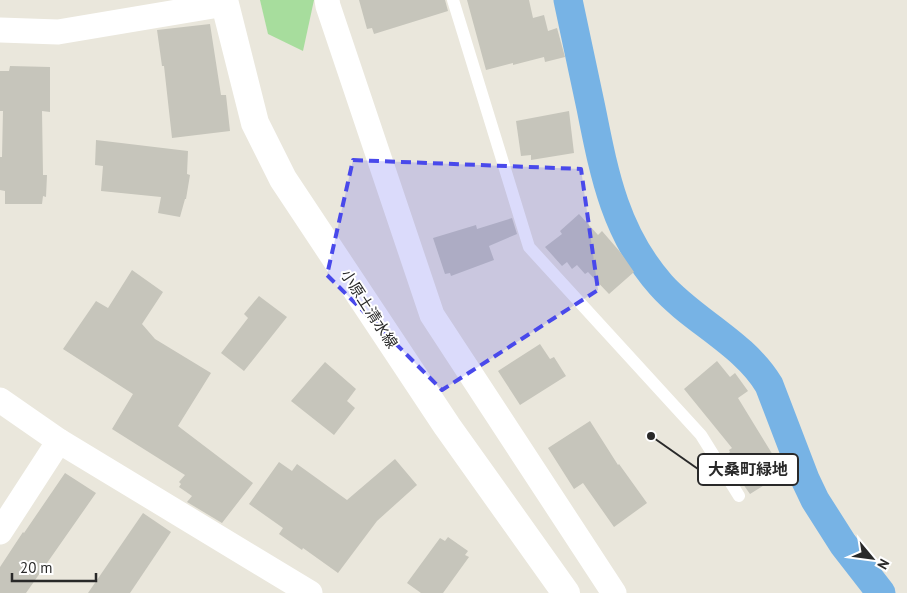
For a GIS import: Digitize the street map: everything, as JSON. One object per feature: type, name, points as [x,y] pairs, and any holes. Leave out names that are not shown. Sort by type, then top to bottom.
[{"type":"main road","name":"小原土清水線","points":[[224,2],[255,123],[284,179],[447,426],[566,593]]},
{"type":"street","points":[[327,0],[432,315],[614,593]]},
{"type":"street","points":[[0,30],[58,32],[224,2]]},
{"type":"street","points":[[0,400],[59,441],[310,593]]},
{"type":"street","points":[[0,532],[59,441]]},
{"type":"lane","points":[[453,0],[529,247],[701,435],[739,496]]},
{"type":"highlighted area","points":[[353,160],[581,169],[598,290],[442,390],[327,275]]},
{"type":"green space","points":[[260,0],[314,0],[303,51],[268,34]]},
{"type":"building","points":[[359,0],[445,0],[448,11],[374,34],[372,28],[367,29]]},
{"type":"building","points":[[467,0],[529,0],[533,18],[544,15],[548,31],[557,28],[565,57],[545,62],[544,57],[486,70]]},
{"type":"building","points":[[210,24],[221,95],[226,95],[230,131],[172,138],[164,66],[162,66],[157,30]]},
{"type":"building","points":[[10,66],[50,67],[50,112],[42,111],[43,175],[47,175],[46,197],[43,196],[42,204],[5,204],[5,191],[0,190],[3,111],[0,111],[0,71],[9,71]]},
{"type":"building","points":[[569,111],[574,153],[531,160],[531,155],[521,156],[516,121]]},
{"type":"building","points":[[96,140],[188,151],[187,174],[190,175],[186,199],[180,217],[158,213],[161,197],[101,191],[103,166],[95,165]]},
{"type":"building","points":[[579,214],[598,235],[602,231],[634,272],[609,294],[588,272],[585,274],[577,265],[572,269],[567,262],[562,266],[545,247],[562,234],[560,231]]},
{"type":"building","points":[[512,218],[517,234],[489,246],[494,260],[451,276],[450,273],[445,274],[433,238],[476,225],[477,229]]},
{"type":"building","points":[[132,270],[163,292],[142,324],[155,339],[211,373],[178,426],[253,483],[222,523],[187,502],[192,496],[179,487],[181,484],[179,482],[185,475],[112,429],[133,394],[63,349],[96,301],[108,308]]},
{"type":"building","points":[[259,296],[287,317],[244,371],[221,353],[248,318],[244,314]]},
{"type":"building","points":[[540,344],[550,359],[554,357],[566,376],[520,405],[498,371]]},
{"type":"building","points":[[717,361],[730,377],[735,373],[748,391],[738,398],[784,473],[750,494],[731,467],[733,466],[726,455],[732,448],[684,389]]},
{"type":"building","points":[[325,362],[356,389],[347,401],[355,408],[334,435],[291,401]]},
{"type":"building","points":[[590,421],[618,465],[647,503],[614,527],[583,483],[574,489],[548,448]]},
{"type":"building","points":[[395,459],[417,485],[377,521],[338,573],[303,548],[302,550],[279,534],[283,528],[249,504],[279,462],[292,471],[297,464],[347,500]]},
{"type":"building","points":[[65,473],[96,493],[26,593],[0,593],[0,567]]},
{"type":"building","points":[[143,513],[171,532],[130,593],[88,593]]},
{"type":"building","points":[[448,537],[468,551],[465,555],[469,557],[443,593],[421,593],[407,583],[440,538],[445,541]]},
{"type":"waterway","points":[[568,0],[607,179],[622,223],[632,245],[661,285],[688,310],[732,344],[758,370],[769,385],[815,500],[843,544],[881,593]]},
{"type":"place","name":"大桑町緑地","points":[[651,436]]}]
